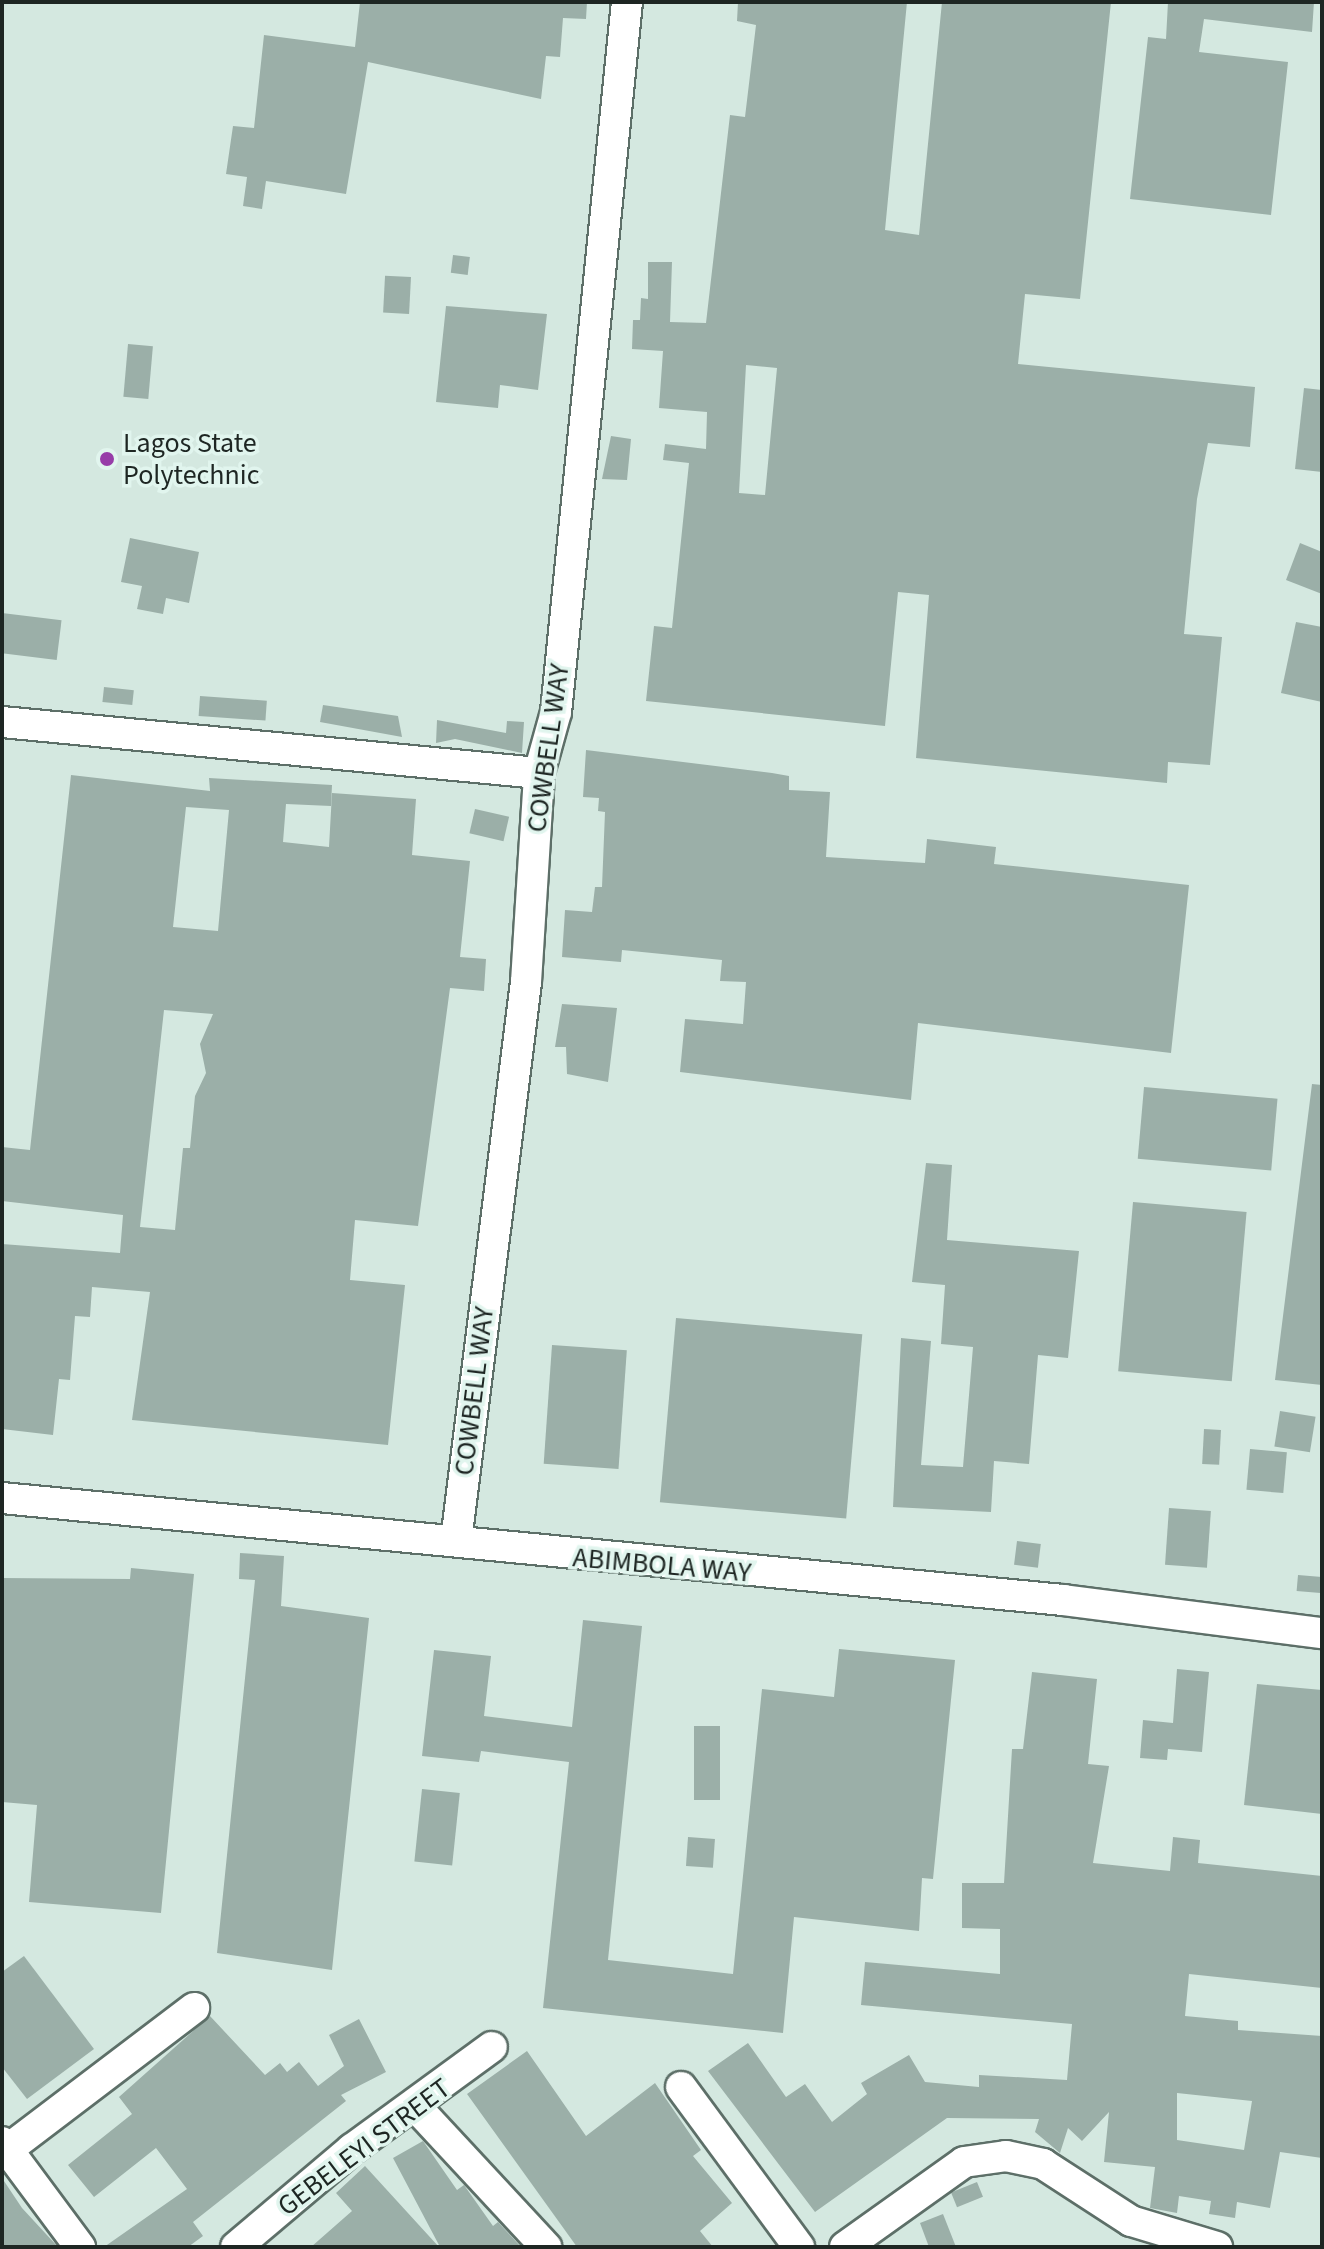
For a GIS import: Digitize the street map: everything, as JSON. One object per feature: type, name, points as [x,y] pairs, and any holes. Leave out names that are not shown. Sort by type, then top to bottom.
[{"type":"street","name":"COWBELL WAY","points":[[456,1541],[526,982],[539,773],[556,712],[627,2]]},
{"type":"street","points":[[2,722],[539,773]]},
{"type":"street","name":"ABIMBOLA WAY","points":[[2,1498],[456,1541],[1322,1633]]},
{"type":"street","points":[[80,2247],[5,2146],[194,2008]]},
{"type":"street","name":"GEBELEYI STREET","points":[[236,2247],[352,2149],[417,2108],[492,2047]]},
{"type":"street","points":[[681,2087],[799,2247]]},
{"type":"street","points":[[417,2108],[546,2247]]},
{"type":"street","points":[[845,2247],[964,2162],[1006,2156],[1043,2164],[1131,2221],[1217,2247]]},
{"type":"building","points":[[360,2],[587,2],[586,19],[563,18],[560,57],[546,56],[541,99],[368,62],[346,194],[266,181],[262,209],[243,206],[247,177],[226,174],[233,126],[254,128],[264,35],[355,47]]},
{"type":"building","points":[[738,2],[907,2],[885,230],[919,235],[942,2],[1111,2],[1080,299],[1025,294],[1018,364],[1255,387],[1250,447],[1208,443],[1197,499],[1184,634],[1222,637],[1210,765],[1168,762],[1167,783],[916,758],[929,595],[898,592],[885,726],[646,701],[654,626],[672,628],[689,463],[663,460],[665,444],[706,449],[707,412],[659,408],[663,351],[632,349],[633,320],[640,320],[641,298],[648,299],[648,262],[672,262],[670,322],[706,323],[730,115],[745,117],[756,25],[737,21]],"holes":[[[746,365],[777,368],[765,495],[739,493]]]},
{"type":"building","points":[[1168,2],[1314,2],[1312,32],[1204,19],[1199,52],[1288,62],[1271,215],[1130,199],[1148,37],[1166,39]]},
{"type":"building","points":[[453,255],[470,257],[468,275],[451,273]]},
{"type":"building","points":[[385,276],[411,277],[409,314],[383,313]]},
{"type":"building","points":[[446,306],[547,314],[538,390],[500,385],[498,408],[436,402]]},
{"type":"building","points":[[128,344],[153,346],[148,399],[123,397]]},
{"type":"building","points":[[1304,388],[1322,390],[1322,472],[1295,469]]},
{"type":"building","points":[[611,436],[631,439],[627,480],[602,479]]},
{"type":"building","points":[[130,538],[199,552],[189,603],[166,598],[163,614],[137,609],[142,586],[121,582]]},
{"type":"building","points":[[1300,543],[1322,552],[1322,594],[1286,580]]},
{"type":"building","points":[[2,613],[62,620],[57,660],[2,653]]},
{"type":"building","points":[[1296,622],[1322,627],[1322,702],[1281,693]]},
{"type":"building","points":[[104,687],[134,690],[132,705],[102,702]]},
{"type":"building","points":[[200,696],[267,701],[265,721],[199,716]]},
{"type":"building","points":[[323,705],[398,716],[402,737],[320,722]]},
{"type":"building","points":[[437,720],[506,733],[507,721],[524,722],[522,753],[455,739],[436,743]]},
{"type":"building","points":[[586,750],[772,773],[789,776],[789,790],[830,792],[826,857],[925,863],[927,839],[996,847],[994,864],[1189,885],[1171,1053],[918,1023],[911,1100],[680,1072],[685,1019],[743,1024],[746,982],[720,981],[722,960],[622,950],[621,962],[562,957],[565,910],[592,912],[595,887],[602,887],[605,812],[598,811],[599,798],[583,797]]},
{"type":"building","points":[[71,775],[210,791],[209,778],[332,785],[331,806],[286,804],[283,842],[329,847],[332,793],[416,799],[412,855],[470,861],[460,957],[486,959],[484,991],[450,988],[418,1226],[355,1220],[350,1280],[405,1285],[388,1445],[132,1420],[150,1292],[92,1287],[90,1317],[75,1316],[70,1380],[59,1379],[53,1435],[2,1429],[2,1244],[120,1253],[123,1215],[2,1201],[2,1147],[30,1150]],"holes":[[[186,807],[229,810],[218,931],[173,927]],[[164,1010],[213,1014],[200,1044],[206,1073],[195,1096],[190,1148],[183,1148],[175,1230],[140,1227]]]},
{"type":"building","points":[[475,809],[509,817],[503,841],[469,833]]},
{"type":"building","points":[[562,1004],[617,1008],[608,1082],[567,1074],[566,1047],[555,1047]]},
{"type":"building","points":[[1312,1084],[1322,1085],[1322,1385],[1275,1380]]},
{"type":"building","points":[[1144,1087],[1277,1099],[1271,1170],[1138,1159]]},
{"type":"building","points":[[926,1163],[952,1165],[947,1240],[1079,1251],[1068,1358],[1038,1355],[1029,1464],[994,1461],[991,1512],[893,1507],[901,1338],[931,1341],[921,1465],[963,1467],[973,1347],[941,1344],[945,1285],[912,1282]]},
{"type":"building","points":[[1133,1202],[1247,1212],[1232,1381],[1118,1371]]},
{"type":"building","points":[[676,1318],[862,1334],[846,1519],[660,1502]]},
{"type":"building","points":[[552,1345],[627,1350],[619,1469],[544,1464]]},
{"type":"building","points":[[1280,1411],[1316,1417],[1310,1452],[1274,1447]]},
{"type":"building","points":[[1204,1429],[1221,1430],[1219,1465],[1202,1464]]},
{"type":"building","points":[[1250,1449],[1287,1452],[1283,1493],[1246,1490]]},
{"type":"building","points":[[1169,1508],[1211,1511],[1207,1568],[1165,1565]]},
{"type":"building","points":[[1017,1541],[1041,1544],[1038,1568],[1014,1565]]},
{"type":"building","points":[[240,1553],[284,1556],[281,1606],[369,1618],[332,1970],[217,1953],[255,1580],[239,1579]]},
{"type":"building","points":[[131,1568],[194,1574],[161,1913],[29,1902],[37,1805],[2,1802],[2,1578],[130,1579]]},
{"type":"building","points":[[1298,1575],[1322,1577],[1321,1593],[1297,1591]]},
{"type":"building","points":[[583,1620],[642,1626],[608,1960],[733,1974],[762,1689],[834,1697],[839,1649],[955,1660],[933,1879],[922,1878],[919,1931],[794,1917],[783,2033],[543,2008],[569,1762],[481,1751],[479,1762],[422,1756],[434,1650],[491,1656],[484,1716],[572,1727]]},
{"type":"building","points":[[1177,1669],[1209,1672],[1202,1752],[1168,1749],[1167,1760],[1140,1758],[1143,1720],[1173,1723]]},
{"type":"building","points":[[1032,1672],[1097,1679],[1088,1764],[1109,1766],[1093,1863],[1170,1871],[1173,1837],[1200,1840],[1198,1863],[1322,1876],[1322,1988],[1189,1974],[1185,2016],[1238,2021],[1238,2030],[1322,2036],[1322,2158],[1280,2152],[1270,2208],[1237,2202],[1235,2218],[1209,2214],[1211,2201],[1179,2196],[1177,2213],[1150,2208],[1155,2167],[1104,2162],[1109,2112],[1082,2141],[1068,2128],[1060,2153],[1035,2132],[1039,2119],[947,2118],[815,2212],[708,2071],[748,2043],[786,2097],[805,2084],[832,2122],[867,2094],[861,2083],[909,2055],[925,2082],[979,2087],[979,2075],[1067,2080],[1072,2024],[861,2005],[865,1962],[1000,1974],[1000,1929],[962,1928],[962,1883],[1004,1883],[1012,1749],[1023,1749]],"holes":[[[1177,2093],[1252,2101],[1244,2150],[1177,2140]]]},
{"type":"building","points":[[1257,1684],[1322,1690],[1322,1814],[1244,1805]]},
{"type":"building","points":[[694,1726],[720,1726],[720,1800],[694,1800]]},
{"type":"building","points":[[422,1789],[460,1793],[452,1866],[414,1862]]},
{"type":"building","points":[[688,1837],[715,1839],[713,1868],[686,1866]]},
{"type":"building","points":[[24,1956],[94,2049],[27,2099],[2,2067],[2,1972]]},
{"type":"building","points":[[210,2016],[265,2075],[280,2063],[287,2072],[299,2062],[318,2086],[344,2066],[329,2035],[359,2019],[386,2072],[341,2095],[346,2101],[193,2222],[203,2236],[188,2247],[104,2247],[187,2189],[156,2148],[94,2197],[68,2165],[132,2114],[119,2097]]},
{"type":"building","points":[[527,2051],[586,2136],[655,2083],[701,2150],[693,2156],[732,2203],[700,2231],[713,2247],[577,2247],[467,2094]]},
{"type":"building","points":[[423,2141],[457,2190],[464,2185],[493,2226],[498,2222],[521,2247],[440,2247],[393,2158]]},
{"type":"building","points":[[365,2166],[439,2247],[311,2247],[352,2211],[336,2193]]},
{"type":"building","points":[[2,2178],[22,2208],[58,2247],[2,2247]]},
{"type":"building","points":[[977,2182],[983,2197],[957,2207],[951,2192]]},
{"type":"building","points":[[943,2214],[956,2247],[929,2247],[920,2223]]},
{"type":"place","name":"Lagos State Polytechnic","points":[[107,459]]}]
